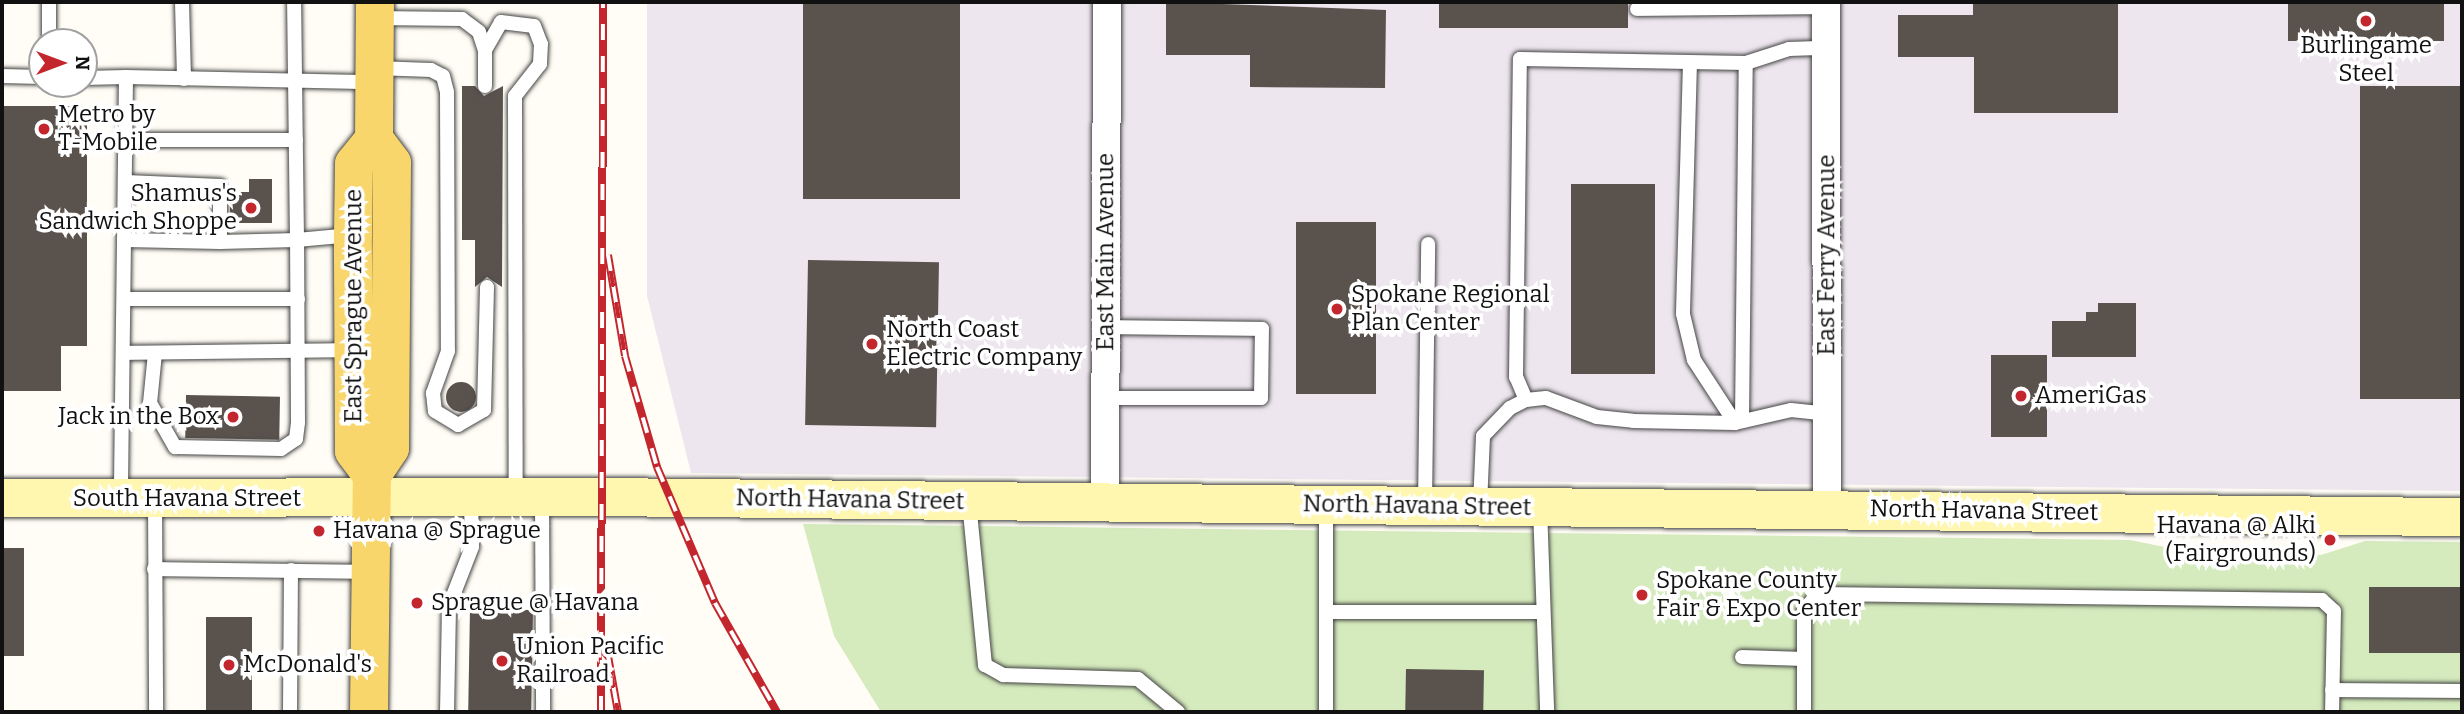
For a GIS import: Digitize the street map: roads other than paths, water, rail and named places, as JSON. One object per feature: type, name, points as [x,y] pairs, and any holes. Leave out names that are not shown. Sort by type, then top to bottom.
[{"type":"main road","points":[[374,10],[374,139]]},
{"type":"main road","name":"East Sprague Avenue","points":[[374,139],[392,163],[391,434],[390,448],[372,487],[354,451],[353,235],[354,164],[374,139]]},
{"type":"main road","points":[[369,712],[372,487]]},
{"type":"street","name":"East Main Avenue","points":[[1105,502],[1107,2]]},
{"type":"street","name":"East Ferry Avenue","points":[[1826,4],[1827,509]]},
{"type":"street","name":"North Havana Street","points":[[372,487],[471,498],[2462,517]]},
{"type":"street","name":"South Havana Street","points":[[2,498],[138,499],[372,487]]},
{"type":"lane","points":[[49,2],[49,28]]},
{"type":"lane","points":[[182,2],[184,79]]},
{"type":"lane","points":[[155,353],[150,403],[175,447],[281,449],[296,439],[298,299],[295,2]]},
{"type":"lane","points":[[1637,9],[1826,4]]},
{"type":"lane","points":[[374,10],[462,19],[478,33],[485,50],[485,86]]},
{"type":"lane","points":[[485,50],[501,22],[534,26],[541,44],[540,64],[515,96],[529,498],[543,712]]},
{"type":"lane","points":[[1526,400],[1516,377],[1520,59],[1746,64],[1789,49],[1826,48]]},
{"type":"lane","points":[[1690,62],[1683,314],[1694,360],[1739,422]]},
{"type":"lane","points":[[1739,422],[1746,64]]},
{"type":"lane","points":[[98,78],[296,81],[431,70],[445,84],[448,351],[433,393],[436,411],[458,425],[484,410],[487,287]]},
{"type":"lane","points":[[2,76],[28,77]]},
{"type":"lane","points":[[126,77],[123,353],[138,499],[154,569],[156,712]]},
{"type":"lane","points":[[127,140],[296,140]]},
{"type":"lane","points":[[126,182],[219,186],[219,242]]},
{"type":"lane","points":[[125,240],[219,242],[353,235]]},
{"type":"lane","points":[[1425,506],[1428,244]]},
{"type":"lane","points":[[124,299],[298,299]]},
{"type":"lane","points":[[1105,398],[1261,398],[1262,329],[1106,327]]},
{"type":"lane","points":[[123,353],[354,350]]},
{"type":"lane","points":[[1480,506],[1483,436],[1526,400],[1546,398],[1597,417],[1633,421],[1739,422],[1791,410],[1827,414]]},
{"type":"lane","points":[[447,712],[449,606],[472,547],[471,498]]},
{"type":"lane","points":[[969,501],[982,654],[993,672],[1138,679],[1178,712]]},
{"type":"lane","points":[[1326,505],[1326,712]]},
{"type":"lane","points":[[1540,507],[1547,712]]},
{"type":"lane","points":[[154,569],[371,572]]},
{"type":"lane","points":[[290,712],[291,570]]},
{"type":"lane","points":[[1804,712],[1805,602],[1818,594],[2313,598],[2334,611],[2332,712]]},
{"type":"lane","points":[[1326,612],[1543,612]]},
{"type":"lane","points":[[1742,657],[1804,659]]},
{"type":"lane","points":[[2332,690],[2462,691]]},
{"type":"railway","points":[[601,712],[603,2]]},
{"type":"railway","points":[[608,255],[625,356],[657,467],[715,603],[777,712]]},
{"type":"railway","points":[[608,656],[618,712]]},
{"type":"place","name":"Burlingame Steel","points":[[2366,21]]},
{"type":"place","name":"Metro by T-Mobile","points":[[44,129]]},
{"type":"place","name":"Shamus's Sandwich Shoppe","points":[[251,208]]},
{"type":"place","name":"Spokane Regional Plan Center","points":[[1337,309]]},
{"type":"place","name":"North Coast Electric Company","points":[[872,344]]},
{"type":"place","name":"AmeriGas","points":[[2021,396]]},
{"type":"place","name":"Jack in the Box","points":[[233,417]]},
{"type":"place","name":"Havana @ Sprague","points":[[319,531]]},
{"type":"place","name":"Havana @ Alki (Fairgrounds)","points":[[2330,540]]},
{"type":"place","name":"Spokane County Fair & Expo Center","points":[[1642,595]]},
{"type":"place","name":"Sprague @ Havana","points":[[417,603]]},
{"type":"place","name":"Union Pacific Railroad","points":[[502,661]]},
{"type":"place","name":"McDonald's","points":[[229,665]]}]
